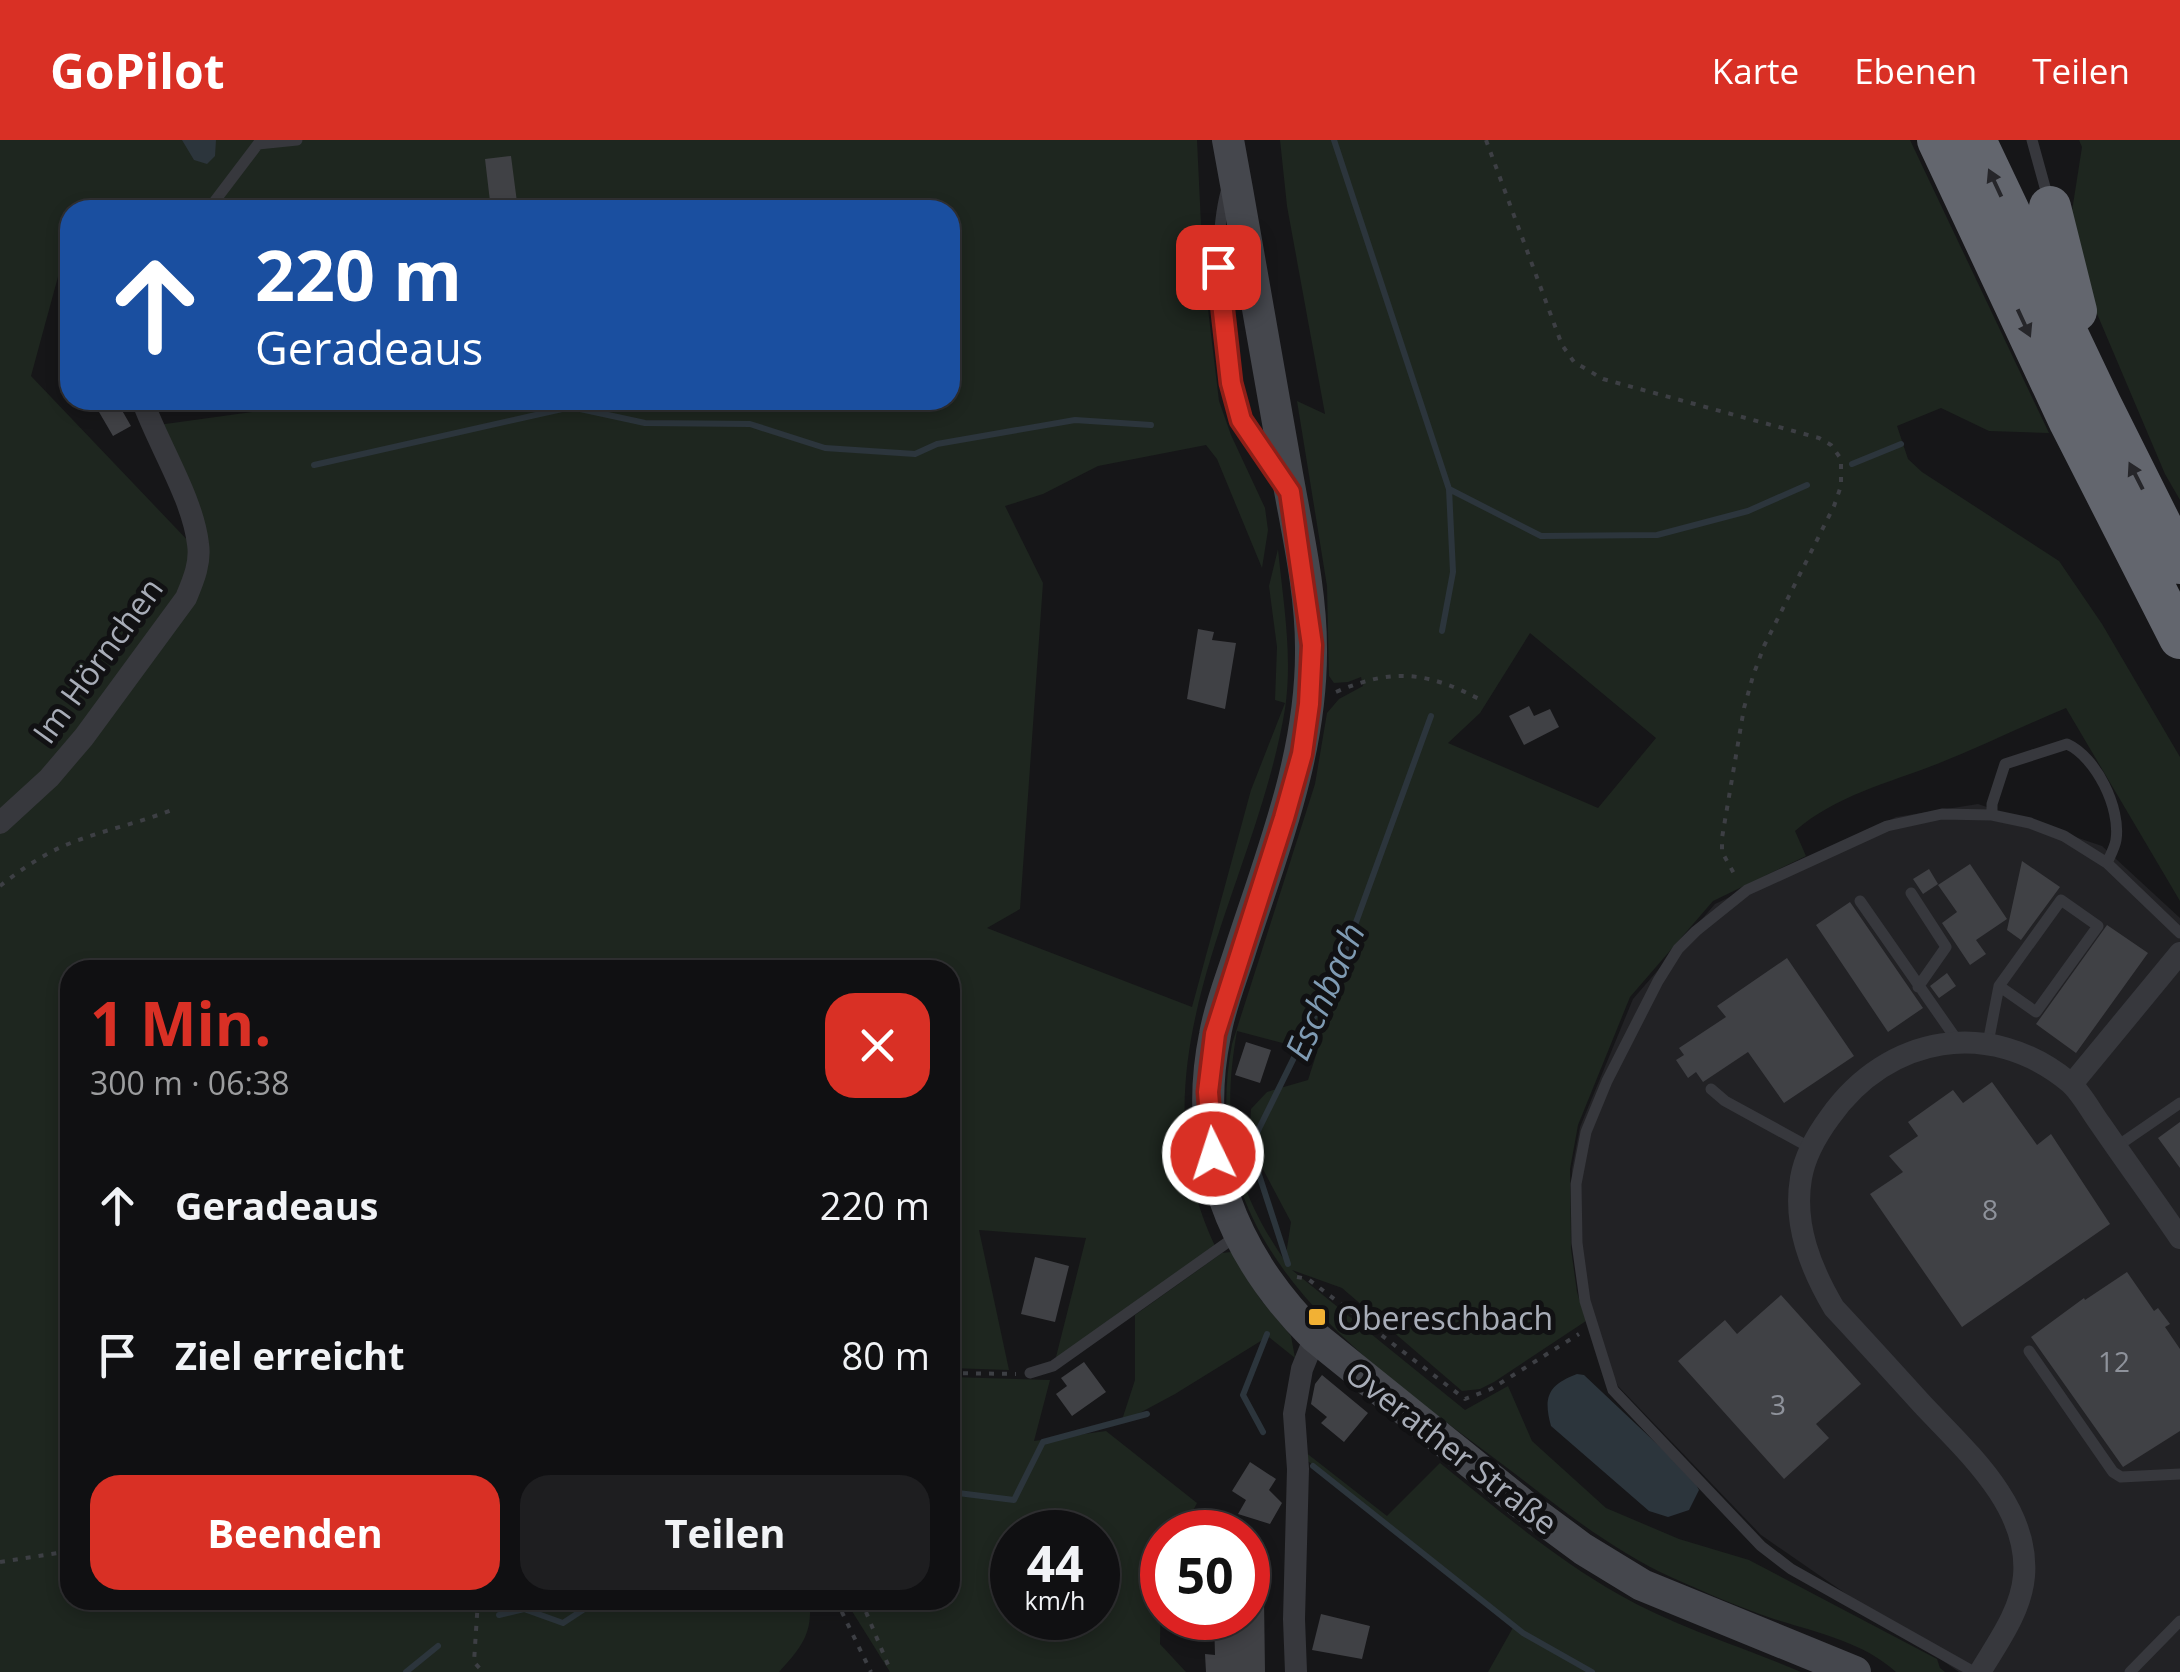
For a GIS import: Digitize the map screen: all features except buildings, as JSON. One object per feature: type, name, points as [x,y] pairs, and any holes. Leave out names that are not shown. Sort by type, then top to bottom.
[{"type":"highway","points":[[1938,140],[2070,422],[2180,638]]},
{"type":"highway","points":[[1975,140],[2180,563]]},
{"type":"highway","points":[[2050,208],[2100,403]]},
{"type":"main road","name":"Overather Straße","points":[[1230,154],[1290,492],[1312,645],[1302,754],[1222,1007],[1210,1062],[1213,1154],[1219,1184],[1238,1235],[1285,1308],[1314,1337],[1520,1504],[1642,1584],[1855,1672]]},
{"type":"street","name":"Im Hörnchen","points":[[0,824],[49,778],[84,737],[186,598],[195,578],[198,543],[190,512],[145,410]]},
{"type":"street","points":[[2072,1084],[2180,954]]},
{"type":"street","points":[[1977,1672],[2016,1609],[2024,1578],[2024,1552],[2018,1528],[1982,1468],[1834,1308],[1820,1283],[1805,1249],[1799,1214],[1801,1179],[1810,1147],[1844,1098],[1872,1072],[1898,1056],[1926,1046],[1988,1043],[2019,1053],[2072,1084],[2180,1238]]},
{"type":"street","points":[[1296,1672],[1298,1469],[1294,1414],[1302,1369],[1314,1337]]},
{"type":"lane","points":[[216,200],[258,144],[298,140]]},
{"type":"lane","points":[[2032,140],[2050,208]]},
{"type":"lane","points":[[1992,815],[2004,764],[2067,744],[2085,756],[2115,814],[2116,840],[2107,862]]},
{"type":"lane","points":[[1977,1672],[1791,1569],[1761,1546],[1613,1390],[1585,1301],[1577,1243],[1576,1184],[1586,1132],[1615,1064],[1678,949],[1713,914],[1747,890],[1888,826],[1942,814],[1992,815],[2030,823],[2064,836],[2107,862],[2180,932]]},
{"type":"lane","points":[[1910,893],[1946,947],[1918,988]]},
{"type":"lane","points":[[1988,1043],[1999,986],[2061,900],[2098,926],[2036,1012],[1999,986]]},
{"type":"lane","points":[[1860,901],[1959,1043]]},
{"type":"lane","points":[[1711,1089],[1725,1102],[1810,1147]]},
{"type":"lane","points":[[2116,1146],[2180,1103]]},
{"type":"lane","points":[[1030,1373],[1053,1366],[1238,1235]]},
{"type":"lane","points":[[2029,1352],[2113,1472],[2121,1477],[2180,1474]]},
{"type":"lane","points":[[2130,1672],[2180,1621]]},
{"type":"path","points":[[1486,140],[1552,325],[1574,362],[1604,379],[1819,438],[1831,445],[1840,459],[1843,475],[1834,506],[1764,646],[1744,708],[1722,852],[1728,868],[1747,890]]},
{"type":"path","points":[[1309,704],[1352,685],[1394,674],[1430,678],[1483,702]]},
{"type":"path","points":[[0,886],[44,856],[76,841],[137,824],[174,808]]},
{"type":"path","points":[[1258,1270],[1308,1279],[1466,1399],[1491,1389],[1593,1325]]},
{"type":"path","points":[[960,1373],[1030,1373]]},
{"type":"path","points":[[0,1562],[60,1552]]},
{"type":"path","points":[[477,1610],[474,1662],[484,1672]]},
{"type":"path","points":[[841,1610],[871,1672]]},
{"type":"path","points":[[865,1610],[891,1672]]},
{"type":"shaded area","points":[[0,140],[1197,140],[1203,267],[1219,401],[1265,508],[1268,530],[1262,568],[1217,459],[1206,445],[1098,466],[1043,494],[1005,506],[1043,583],[1020,909],[987,928],[1192,1007],[1251,790],[1285,703],[1275,700],[1277,647],[1269,586],[1278,549],[1288,649],[1285,709],[1270,777],[1206,976],[1191,1042],[1185,1109],[1192,1177],[1215,1246],[1206,1253],[1055,1361],[1086,1238],[979,1230],[1009,1370],[960,1368],[960,960],[60,960],[60,1610],[810,1610],[804,1640],[779,1672],[0,1672],[0,831],[52,783],[85,744],[191,600],[203,561],[203,541],[158,425],[252,410],[960,410],[960,200],[60,200],[60,269],[31,376],[193,546],[189,577],[182,593],[77,738],[0,816]]},
{"type":"shaded area","points":[[182,140],[216,140],[215,156],[207,164],[194,160]]},
{"type":"shaded area","points":[[1280,140],[1910,140],[2049,433],[1989,431],[1941,408],[1897,426],[1908,459],[2059,561],[2102,624],[2180,757],[2180,901],[2066,708],[1863,791],[1827,808],[1795,831],[1806,856],[1713,901],[1630,997],[1578,1125],[1570,1169],[1571,1249],[1586,1321],[1494,1382],[1462,1391],[1342,1288],[1292,1270],[1465,1410],[1508,1386],[1532,1441],[1606,1508],[1679,1539],[1749,1560],[1937,1659],[1945,1672],[1896,1672],[1853,1645],[1759,1614],[1673,1578],[1601,1537],[1386,1375],[1338,1332],[1295,1285],[1261,1233],[1237,1177],[1227,1114],[1232,1044],[1315,784],[1327,713],[1339,699],[1363,686],[1361,677],[1334,683],[1329,676],[1327,586],[1297,401],[1325,414],[1287,206]],"holes":[[[1530,633],[1656,738],[1598,808],[1448,743],[1480,713]],[[1237,1031],[1317,1052],[1308,1080],[1267,1092],[1251,1109],[1249,1143],[1291,1222],[1285,1261],[1253,1206],[1235,1152],[1230,1095]]]},
{"type":"shaded area","points":[[2079,140],[2180,140],[2180,500],[2165,474],[2067,243],[2082,147]]},
{"type":"shaded area","points":[[1978,804],[2102,846],[2180,918],[2180,1672],[1959,1672],[1761,1535],[1618,1386],[1588,1322],[1573,1250],[1572,1169],[1580,1127],[1633,999],[1715,904],[1896,817]]},
{"type":"shaded area","points":[[1231,1252],[1261,1300],[1291,1336],[1295,1358],[1265,1334],[1264,1339],[1121,1423],[1135,1380],[1135,1315],[1222,1253]]},
{"type":"shaded area","points":[[1577,1374],[1584,1375],[1692,1477],[1699,1490],[1689,1510],[1668,1517],[1649,1511],[1551,1426],[1550,1393]]},
{"type":"shaded area","points":[[960,1377],[1050,1380],[1034,1441],[1106,1431],[1197,1503],[1193,1510],[1140,1510],[1140,1640],[1160,1640],[1186,1672],[890,1672],[851,1610],[960,1610]]},
{"type":"shaded area","points":[[1300,1448],[1387,1516],[1440,1463],[1549,1549],[1618,1594],[1685,1626],[1801,1672],[1488,1672],[1515,1624],[1300,1455]]},
{"type":"waterway","name":"Eschbach","points":[[1334,140],[1449,489],[1453,572],[1442,631]]},
{"type":"waterway","points":[[314,465],[558,410]]},
{"type":"waterway","points":[[585,410],[645,423],[750,424],[825,448],[915,454],[937,444],[1075,420],[1151,425]]},
{"type":"waterway","points":[[1852,464],[1901,444]]},
{"type":"waterway","points":[[1449,489],[1541,536],[1657,535],[1748,511],[1807,485]]},
{"type":"waterway","name":"Eschbach","points":[[1288,1264],[1250,1147],[1343,958],[1431,716]]},
{"type":"waterway","name":"Eschbach","points":[[1263,1432],[1243,1395],[1267,1334]]},
{"type":"waterway","points":[[960,1493],[1014,1500],[1043,1442],[1147,1414]]},
{"type":"waterway","name":"Eschbach","points":[[1313,1466],[1523,1633],[1592,1672]]},
{"type":"waterway","points":[[499,1615],[520,1610]]},
{"type":"waterway","points":[[527,1610],[563,1623],[583,1610]]},
{"type":"waterway","points":[[406,1672],[438,1646]]},
{"type":"place","name":"Obereschbach","points":[[1317,1317]]},
{"type":"route","points":[[1213,1154],[1208,1092],[1215,1034],[1302,754],[1312,645],[1290,492],[1241,420],[1231,383],[1218,267]]}]
